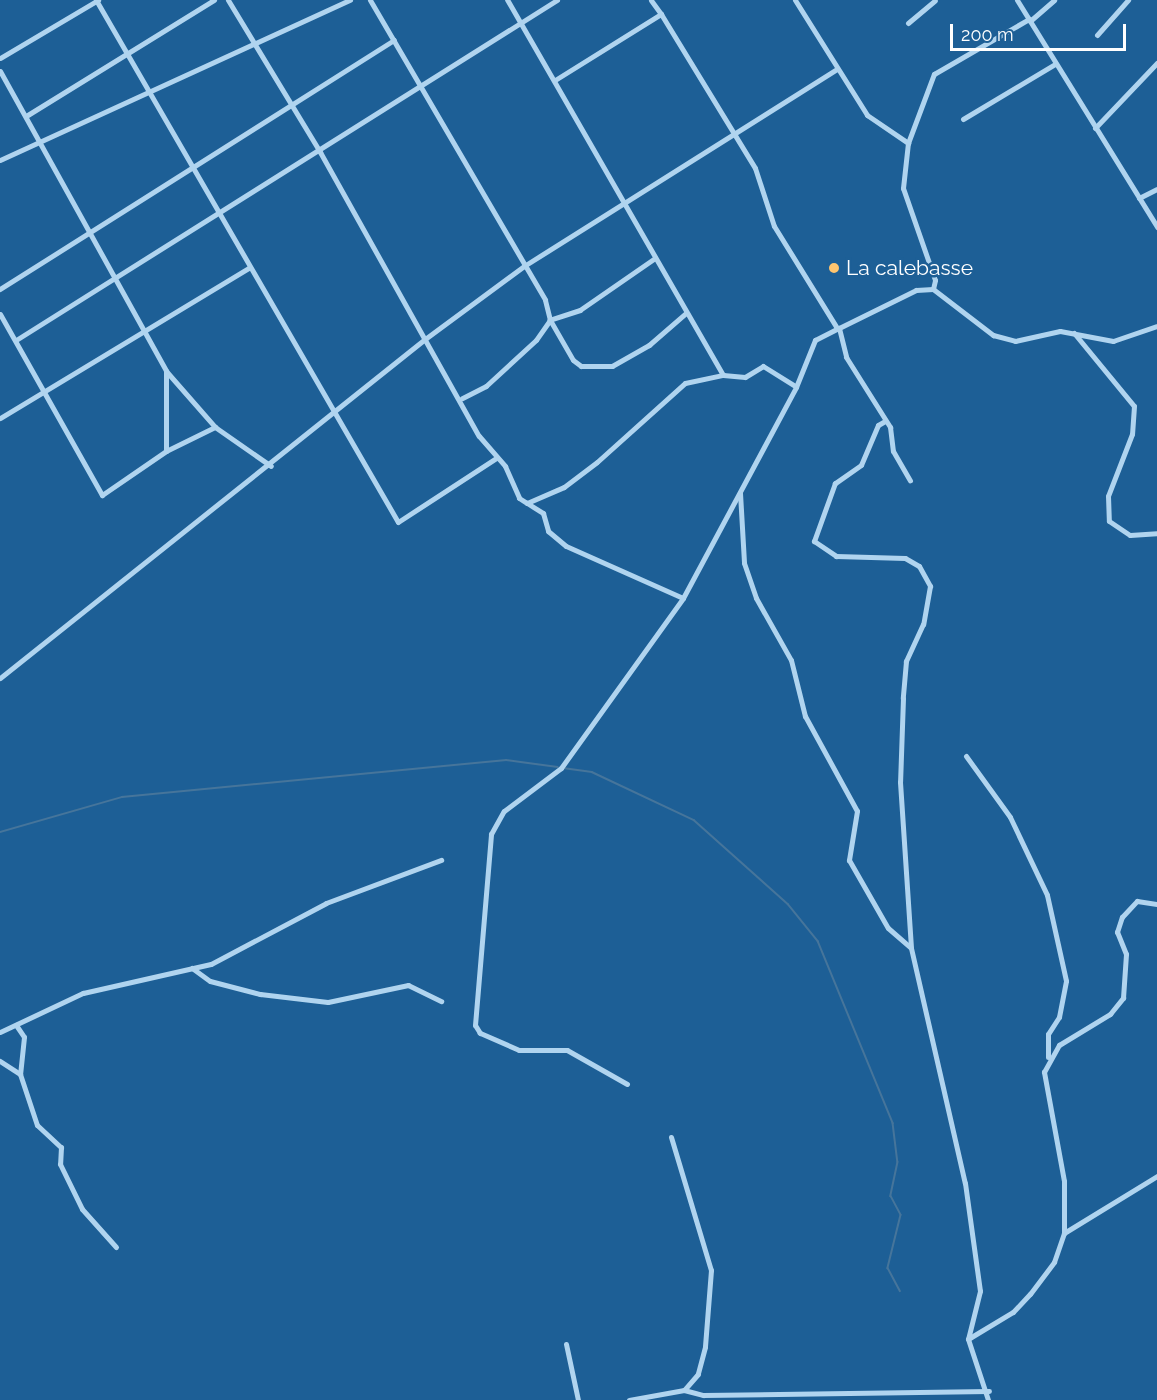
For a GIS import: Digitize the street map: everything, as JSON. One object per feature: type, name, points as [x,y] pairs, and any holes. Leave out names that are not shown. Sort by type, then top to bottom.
[{"type":"street","points":[[0,58],[97,0],[147,93],[332,416],[398,522],[496,458]]},
{"type":"street","points":[[26,116],[214,0]]},
{"type":"street","points":[[228,0],[252,45],[320,152],[425,339],[462,398],[519,498],[543,513],[548,531],[566,546],[683,598]]},
{"type":"street","points":[[0,159],[350,0]]},
{"type":"street","points":[[370,0],[524,267],[573,360],[581,366],[612,366],[649,345],[686,314]]},
{"type":"street","points":[[507,0],[723,375]]},
{"type":"street","points":[[16,340],[320,152],[557,0]]},
{"type":"street","points":[[651,0],[711,90],[732,135],[755,168],[774,226],[838,328],[846,357],[885,421],[893,451],[910,480]]},
{"type":"street","points":[[795,0],[867,115],[908,143]]},
{"type":"street","points":[[908,23],[935,0]]},
{"type":"street","points":[[1017,0],[1157,227]]},
{"type":"street","points":[[933,290],[935,280],[903,188],[908,143],[934,74],[1030,20],[1054,0]]},
{"type":"street","points":[[1097,35],[1128,0]]},
{"type":"street","points":[[555,80],[661,15]]},
{"type":"street","points":[[0,289],[394,40]]},
{"type":"street","points":[[1095,128],[1157,63]]},
{"type":"street","points":[[963,118],[1055,64]]},
{"type":"street","points":[[0,678],[271,466],[425,339],[524,267],[837,69]]},
{"type":"street","points":[[0,71],[148,331],[166,371],[215,427],[271,466]]},
{"type":"street","points":[[1138,198],[1157,189]]},
{"type":"street","points":[[462,398],[486,386],[536,340],[550,320],[580,310],[655,258]]},
{"type":"street","points":[[0,418],[148,331],[249,268]]},
{"type":"street","points":[[627,1084],[567,1050],[519,1050],[480,1033],[475,1025],[491,834],[504,811],[561,768],[683,598],[796,387],[815,340],[916,290],[933,290],[1004,339],[1073,332],[1113,341],[1157,327]]},
{"type":"street","points":[[0,314],[47,390],[102,495],[166,451],[215,427]]},
{"type":"street","points":[[1073,332],[1134,406],[1132,434],[1108,496],[1109,521],[1130,535],[1157,533]]},
{"type":"street","points":[[527,503],[589,468],[685,383],[723,375],[746,377],[763,366],[796,387]]},
{"type":"street","points":[[166,371],[166,451]]},
{"type":"street","points":[[885,421],[878,425],[861,465],[835,483],[814,541],[836,556],[905,558],[919,566],[930,586],[925,617],[906,661],[903,698],[900,782],[911,948],[965,1183],[980,1291],[968,1339],[990,1391],[988,1400]]},
{"type":"street","points":[[740,493],[744,563],[756,598],[791,660],[805,716],[857,811],[849,860],[888,928],[911,948]]},
{"type":"street","points":[[966,756],[1014,824],[1047,895],[1066,981],[1059,1017],[1048,1034],[1048,1057],[1044,1072],[1064,1181],[1064,1233],[1054,1262],[1030,1294],[1013,1312],[968,1339]]},
{"type":"street","points":[[0,1032],[83,993],[192,968],[232,956],[326,903],[441,860]]},
{"type":"street","points":[[1048,1057],[1110,1014],[1123,998],[1126,954],[1117,932],[1122,917],[1137,901],[1157,904]]},
{"type":"street","points":[[192,968],[230,988],[260,994],[328,1002],[408,985],[441,1001]]},
{"type":"street","points":[[16,1025],[24,1037],[20,1074],[37,1125],[61,1147],[60,1164],[82,1209],[116,1247]]},
{"type":"street","points":[[0,1061],[20,1074]]},
{"type":"street","points":[[670,1137],[711,1270],[705,1347],[695,1381],[684,1390]]},
{"type":"street","points":[[1064,1233],[1157,1176]]},
{"type":"street","points":[[566,1344],[578,1400]]},
{"type":"street","points":[[629,1400],[684,1390],[703,1395],[990,1391]]},
{"type":"waterway","points":[[0,832],[122,797],[506,760],[558,767]]},
{"type":"waterway","points":[[563,768],[592,772],[694,820],[788,904],[818,941],[893,1123],[898,1162],[891,1196],[901,1215],[888,1268],[900,1291]]},
{"type":"place","name":"La calebasse","points":[[834,268]]}]
